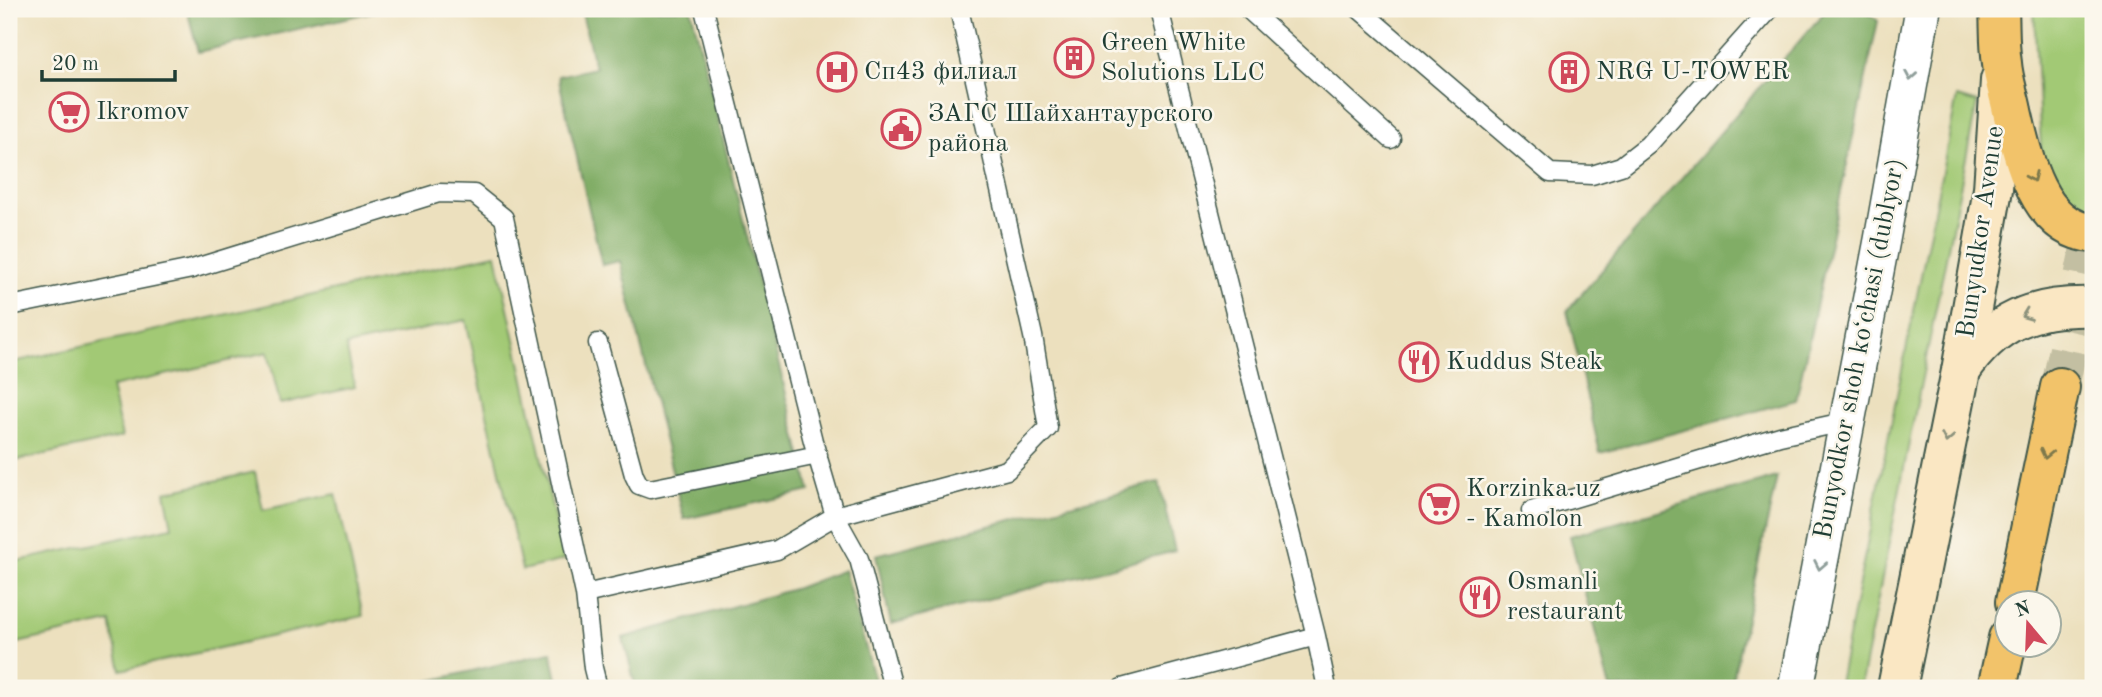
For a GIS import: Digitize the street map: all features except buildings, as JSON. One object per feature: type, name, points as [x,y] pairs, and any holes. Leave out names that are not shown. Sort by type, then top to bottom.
[{"type":"main road","name":"Bunyudkor Avenue","points":[[1999,9],[2002,64]]},
{"type":"main road","points":[[2002,64],[2022,154],[2033,183],[2062,223],[2093,233]]},
{"type":"main road","points":[[2018,588],[2060,387]]},
{"type":"main road","points":[[1997,688],[2003,658]]},
{"type":"street","name":"Bunyodkor shoh koʻchasi (dublyor)","points":[[1796,688],[1923,9]]},
{"type":"street","name":"Bunyudkor Avenue","points":[[1961,371],[1993,189],[2002,64]]},
{"type":"street","points":[[1897,688],[1961,371],[1975,350],[2011,321],[2035,311],[2060,307],[2093,307]]},
{"type":"lane","points":[[704,9],[818,455],[835,516],[859,559],[893,688]]},
{"type":"lane","points":[[585,594],[777,550],[835,516],[1007,470],[1048,428],[1032,336],[959,9]]},
{"type":"lane","points":[[1159,9],[1327,688]]},
{"type":"lane","points":[[1248,9],[1391,139]]},
{"type":"lane","points":[[1359,9],[1549,173],[1592,175],[1622,166],[1648,145],[1770,9]]},
{"type":"lane","points":[[9,303],[15,305],[192,269],[439,193],[474,194],[504,218],[585,594],[593,668],[598,688]]},
{"type":"lane","points":[[598,343],[639,485],[650,489],[818,455]]},
{"type":"lane","points":[[1531,511],[1780,436],[1848,421]]},
{"type":"lane","points":[[1122,688],[1316,636]]},
{"type":"green space","points":[[187,9],[385,9],[198,52]]},
{"type":"green space","points":[[581,9],[691,9],[810,491],[684,519],[620,261],[602,265],[558,76],[595,68]]},
{"type":"green space","points":[[1827,9],[1863,9],[1878,21],[1796,400],[1600,453],[1567,311]]},
{"type":"green space","points":[[2034,9],[2093,9],[2093,210],[2078,206],[2061,195],[2054,186],[2041,150]]},
{"type":"green space","points":[[1957,97],[1977,103],[1860,688],[1838,688]]},
{"type":"green space","points":[[496,254],[564,560],[522,570],[466,320],[346,346],[355,387],[280,404],[268,352],[111,387],[122,437],[10,462],[9,363]]},
{"type":"green space","points":[[255,472],[263,510],[336,494],[363,616],[121,670],[110,622],[9,645],[9,563],[172,527],[165,492]]},
{"type":"green space","points":[[1777,477],[1731,688],[1610,688],[1570,536]]},
{"type":"green space","points":[[1159,482],[1175,551],[891,624],[876,555]]},
{"type":"green space","points":[[844,570],[877,688],[636,688],[623,638],[797,588]]},
{"type":"green space","points":[[551,652],[559,688],[401,688]]},
{"type":"tunnel","points":[[2060,387],[2093,230]]},
{"type":"place","name":"Green White Solutions LLC","points":[[1074,58]]},
{"type":"place","name":"Сп43 филиал","points":[[837,72]]},
{"type":"place","name":"NRG U-TOWER","points":[[1569,72]]},
{"type":"place","name":"Ikromov","points":[[69,112]]},
{"type":"place","name":"ЗАГС Шайхантаурского района","points":[[901,129]]},
{"type":"place","name":"Kuddus Steak","points":[[1419,362]]},
{"type":"place","name":"Korzinka.uz - Kamolon","points":[[1439,504]]},
{"type":"place","name":"Osmanli restaurant","points":[[1480,597]]}]
